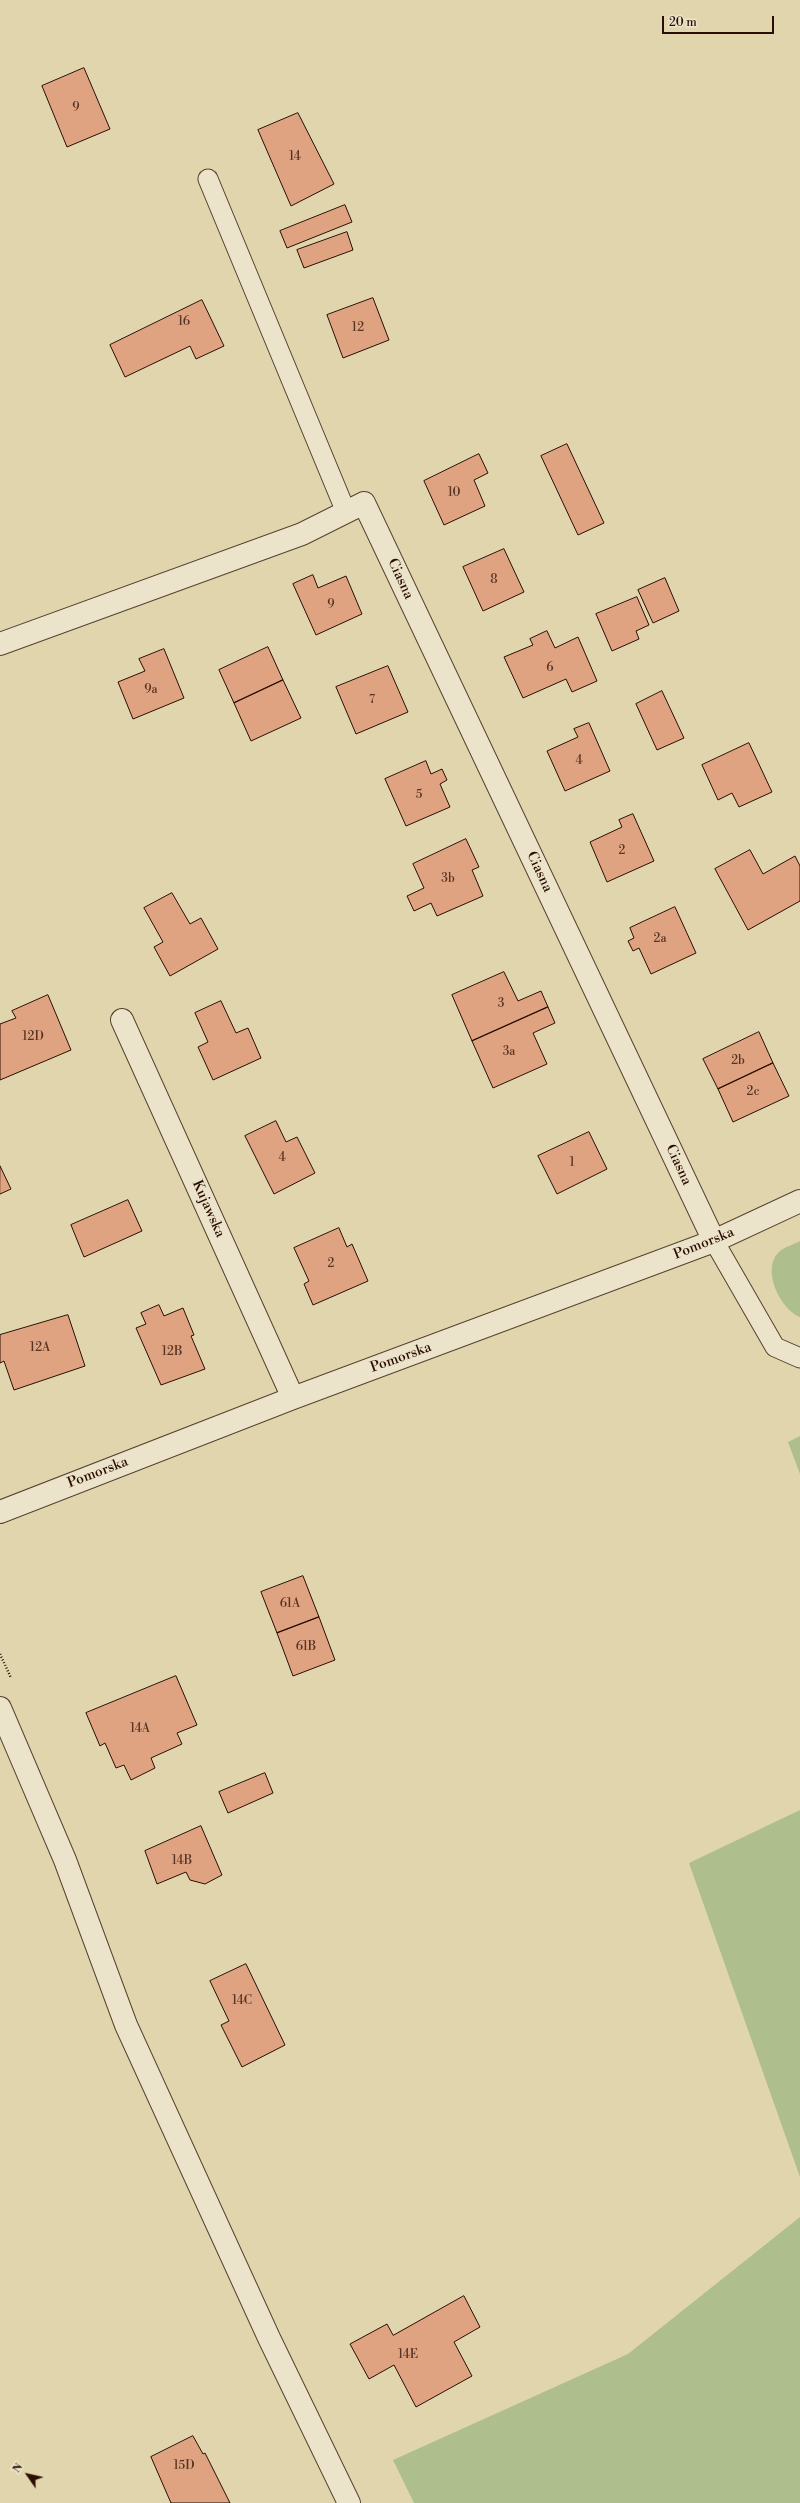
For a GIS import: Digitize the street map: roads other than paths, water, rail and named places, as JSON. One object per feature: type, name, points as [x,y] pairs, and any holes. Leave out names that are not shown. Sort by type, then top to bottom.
[{"type":"street","points":[[0,644],[302,534],[355,508]]},
{"type":"street","name":"Ciasna","points":[[355,508],[714,1241]]},
{"type":"street","name":"Kujawska","points":[[122,1020],[293,1398]]},
{"type":"street","name":"Pomorska","points":[[0,1512],[293,1398],[714,1241],[800,1201]]},
{"type":"street","points":[[0,1708],[65,1860],[126,2025],[270,2338],[349,2503]]},
{"type":"lane","points":[[208,178],[355,508]]},
{"type":"lane","points":[[714,1241],[775,1347],[800,1358]]}]
